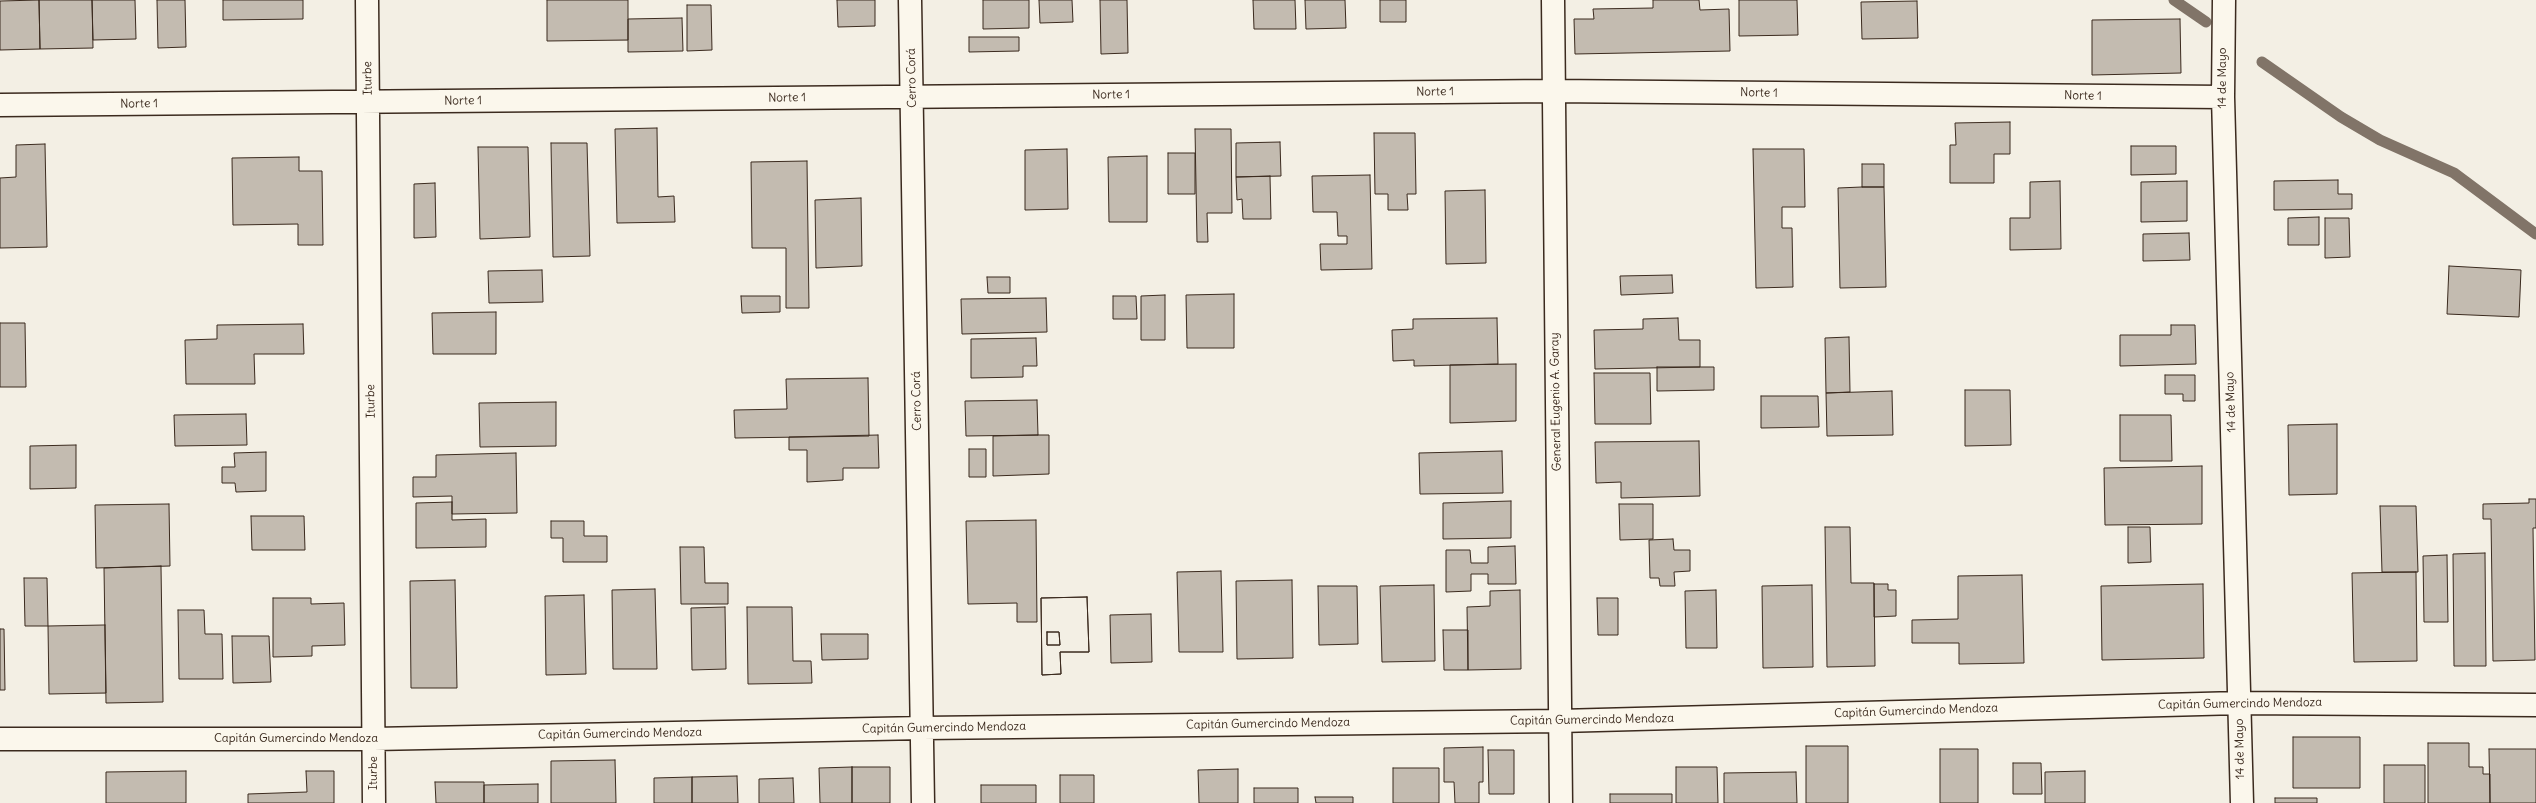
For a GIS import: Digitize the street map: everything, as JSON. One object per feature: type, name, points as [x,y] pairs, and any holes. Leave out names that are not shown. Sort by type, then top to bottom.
[{"type":"street","name":"Iturbe","points":[[367,0],[374,803]]},
{"type":"street","name":"Cerro Corá","points":[[910,0],[923,728],[923,803]]},
{"type":"street","name":"General Eugenio A. Garay","points":[[1553,0],[1552,91],[1561,803]]},
{"type":"street","name":"14 de Mayo","points":[[2224,0],[2223,97],[2242,803]]},
{"type":"street","name":"Norte 1","points":[[0,106],[1552,91],[2223,97]]},
{"type":"street","name":"Capitán Gumercindo Mendoza","points":[[0,738],[374,739],[923,728],[1560,721],[2240,703],[2536,705]]},
{"type":"building","points":[[39,0],[40,49],[0,50],[0,1]]},
{"type":"building","points":[[39,0],[92,0],[93,48],[40,49]]},
{"type":"building","points":[[92,0],[135,0],[136,39],[93,40]]},
{"type":"building","points":[[157,0],[185,0],[186,47],[158,48]]},
{"type":"building","points":[[223,0],[303,0],[303,19],[223,20]]},
{"type":"building","points":[[547,0],[628,0],[628,40],[547,41]]},
{"type":"building","points":[[837,0],[875,0],[875,26],[838,27]]},
{"type":"building","points":[[983,0],[1029,0],[1029,28],[983,29]]},
{"type":"building","points":[[1039,0],[1072,0],[1073,22],[1040,23]]},
{"type":"building","points":[[1100,0],[1127,0],[1128,53],[1101,54]]},
{"type":"building","points":[[1253,0],[1295,0],[1296,29],[1254,29]]},
{"type":"building","points":[[1305,0],[1345,0],[1346,28],[1306,29]]},
{"type":"building","points":[[1380,0],[1406,0],[1406,22],[1380,22]]},
{"type":"building","points":[[1653,0],[1699,0],[1700,10],[1729,9],[1730,51],[1575,54],[1574,19],[1594,19],[1593,9],[1653,8]]},
{"type":"building","points":[[1739,0],[1797,0],[1798,35],[1739,36]]},
{"type":"building","points":[[1917,1],[1918,38],[1862,39],[1861,2]]},
{"type":"building","points":[[687,5],[711,5],[712,50],[687,51]]},
{"type":"building","points":[[682,18],[683,51],[628,52],[628,19]]},
{"type":"building","points":[[2180,19],[2181,73],[2092,75],[2092,20]]},
{"type":"building","points":[[969,37],[1019,37],[1019,51],[969,52]]},
{"type":"building","points":[[2010,122],[2010,154],[1994,154],[1994,183],[1950,183],[1950,145],[1956,145],[1955,123]]},
{"type":"building","points":[[657,128],[658,197],[674,196],[675,222],[617,223],[615,129]]},
{"type":"building","points":[[1195,129],[1231,129],[1232,213],[1207,213],[1208,242],[1197,242]]},
{"type":"building","points":[[1374,133],[1415,133],[1416,194],[1407,194],[1408,210],[1388,210],[1388,194],[1375,194]]},
{"type":"building","points":[[1280,142],[1281,176],[1236,177],[1236,143]]},
{"type":"building","points":[[551,143],[587,143],[590,256],[553,257]]},
{"type":"building","points":[[45,144],[47,247],[0,248],[0,178],[16,177],[16,145]]},
{"type":"building","points":[[2131,146],[2176,146],[2176,174],[2131,175]]},
{"type":"building","points":[[478,147],[528,147],[530,237],[480,239]]},
{"type":"building","points":[[1067,149],[1068,209],[1025,210],[1025,150]]},
{"type":"building","points":[[1753,149],[1804,149],[1805,207],[1782,207],[1782,228],[1792,228],[1793,287],[1756,288]]},
{"type":"building","points":[[1168,153],[1195,153],[1195,194],[1168,194]]},
{"type":"building","points":[[1147,156],[1147,222],[1109,222],[1108,157]]},
{"type":"building","points":[[299,157],[299,171],[322,171],[323,245],[298,245],[298,224],[233,225],[232,158]]},
{"type":"building","points":[[807,161],[809,308],[786,308],[786,248],[752,248],[751,162]]},
{"type":"building","points":[[1862,164],[1884,164],[1884,187],[1862,187]]},
{"type":"building","points":[[1370,175],[1372,269],[1321,270],[1320,244],[1347,244],[1347,236],[1338,236],[1337,212],[1313,212],[1312,176]]},
{"type":"building","points":[[1270,176],[1271,219],[1243,219],[1242,199],[1237,200],[1236,177]]},
{"type":"building","points":[[2338,180],[2338,194],[2352,194],[2352,209],[2274,210],[2274,181]]},
{"type":"building","points":[[2060,181],[2061,249],[2010,250],[2010,218],[2030,218],[2030,182]]},
{"type":"building","points":[[2187,181],[2187,221],[2141,222],[2141,182]]},
{"type":"building","points":[[435,183],[436,237],[414,238],[414,184]]},
{"type":"building","points":[[1884,187],[1886,287],[1840,288],[1838,188]]},
{"type":"building","points":[[1485,190],[1486,263],[1446,264],[1445,191]]},
{"type":"building","points":[[861,198],[862,266],[816,268],[815,200]]},
{"type":"building","points":[[2319,217],[2319,245],[2288,245],[2288,218]]},
{"type":"building","points":[[2325,218],[2349,218],[2350,257],[2325,258]]},
{"type":"building","points":[[2189,233],[2190,260],[2143,261],[2143,234]]},
{"type":"building","points":[[2449,266],[2521,270],[2519,317],[2447,314]]},
{"type":"building","points":[[542,270],[543,302],[489,303],[488,271]]},
{"type":"building","points":[[1672,275],[1673,293],[1621,295],[1620,276]]},
{"type":"building","points":[[987,277],[1010,277],[1010,293],[988,293]]},
{"type":"building","points":[[1234,294],[1234,348],[1187,348],[1186,295]]},
{"type":"building","points":[[1165,295],[1165,340],[1141,340],[1141,296]]},
{"type":"building","points":[[741,296],[780,296],[780,312],[742,313]]},
{"type":"building","points":[[1113,296],[1136,296],[1137,319],[1113,319]]},
{"type":"building","points":[[1046,298],[1047,332],[962,334],[961,299]]},
{"type":"building","points":[[496,312],[496,354],[433,354],[432,313]]},
{"type":"building","points":[[1497,318],[1498,364],[1414,366],[1414,360],[1393,361],[1392,330],[1413,329],[1413,319]]},
{"type":"building","points":[[1678,318],[1679,340],[1700,340],[1700,367],[1595,369],[1594,330],[1643,329],[1643,319]]},
{"type":"building","points":[[0,323],[25,323],[26,387],[0,387]]},
{"type":"building","points":[[303,324],[304,354],[254,354],[255,384],[186,384],[185,340],[217,339],[217,325]]},
{"type":"building","points":[[2171,325],[2195,325],[2196,364],[2120,366],[2120,335],[2171,335]]},
{"type":"building","points":[[1849,337],[1850,392],[1826,393],[1825,338]]},
{"type":"building","points":[[1036,338],[1037,366],[1023,366],[1023,377],[971,378],[971,339]]},
{"type":"building","points":[[1516,364],[1516,421],[1450,423],[1450,365]]},
{"type":"building","points":[[1657,367],[1714,367],[1714,390],[1657,391]]},
{"type":"building","points":[[1594,373],[1650,373],[1651,424],[1595,424]]},
{"type":"building","points":[[2165,375],[2195,375],[2195,401],[2183,401],[2183,394],[2165,394]]},
{"type":"building","points":[[868,378],[869,436],[735,438],[734,410],[787,409],[786,379]]},
{"type":"building","points":[[1965,390],[2010,390],[2011,445],[1965,446]]},
{"type":"building","points":[[1892,391],[1893,435],[1827,436],[1826,393]]},
{"type":"building","points":[[1761,396],[1818,396],[1819,427],[1761,428]]},
{"type":"building","points":[[1037,400],[1038,435],[966,436],[965,401]]},
{"type":"building","points":[[556,402],[556,446],[480,447],[479,403]]},
{"type":"building","points":[[246,414],[247,445],[175,446],[174,415]]},
{"type":"building","points":[[2120,415],[2171,415],[2172,461],[2120,461]]},
{"type":"building","points":[[2337,424],[2337,494],[2289,495],[2288,425]]},
{"type":"building","points":[[878,435],[879,468],[843,468],[843,480],[807,482],[807,450],[789,450],[789,437]]},
{"type":"building","points":[[1049,435],[1049,474],[993,476],[993,436]]},
{"type":"building","points":[[1699,441],[1700,496],[1621,498],[1621,482],[1596,483],[1595,442]]},
{"type":"building","points":[[76,445],[76,488],[30,489],[30,446]]},
{"type":"building","points":[[969,449],[986,449],[986,477],[969,477]]},
{"type":"building","points":[[1502,451],[1503,493],[1420,494],[1419,453]]},
{"type":"building","points":[[266,452],[266,491],[236,492],[235,483],[222,483],[222,467],[235,467],[234,453]]},
{"type":"building","points":[[516,453],[517,513],[452,514],[452,496],[413,497],[413,477],[436,477],[436,455]]},
{"type":"building","points":[[2202,466],[2202,524],[2105,525],[2104,468]]},
{"type":"building","points":[[2529,499],[2536,499],[2536,528],[2533,528],[2535,660],[2493,661],[2491,519],[2483,519],[2483,504],[2529,503]]},
{"type":"building","points":[[1511,501],[1511,538],[1443,539],[1443,503]]},
{"type":"building","points":[[452,502],[452,520],[486,519],[486,547],[416,548],[416,503]]},
{"type":"building","points":[[169,504],[170,566],[96,568],[95,505]]},
{"type":"building","points":[[1619,504],[1653,504],[1653,539],[1620,540]]},
{"type":"building","points":[[2380,506],[2416,506],[2418,572],[2382,572]]},
{"type":"building","points":[[251,516],[304,516],[305,550],[252,550]]},
{"type":"building","points":[[1036,520],[1037,622],[1017,622],[1017,603],[968,604],[966,521]]},
{"type":"building","points":[[551,521],[584,521],[584,536],[607,536],[607,562],[563,562],[563,538],[551,538]]},
{"type":"building","points":[[1825,527],[1850,527],[1851,583],[1874,583],[1875,666],[1827,667]]},
{"type":"building","points":[[2128,527],[2150,527],[2151,562],[2128,563]]},
{"type":"building","points":[[1673,539],[1674,550],[1690,550],[1690,571],[1674,572],[1675,586],[1660,586],[1659,578],[1650,578],[1649,540]]},
{"type":"building","points":[[1515,546],[1516,584],[1488,584],[1488,574],[1471,574],[1471,591],[1446,592],[1446,550],[1470,550],[1471,563],[1488,563],[1488,547]]},
{"type":"building","points":[[680,547],[704,547],[705,583],[728,583],[728,604],[681,604]]},
{"type":"building","points":[[2485,553],[2486,666],[2454,666],[2453,554]]},
{"type":"building","points":[[2447,555],[2448,622],[2424,622],[2423,556]]},
{"type":"building","points":[[161,566],[163,702],[106,703],[104,568]]},
{"type":"building","points":[[1221,571],[1223,652],[1179,652],[1177,572]]},
{"type":"building","points":[[2416,572],[2417,661],[2354,662],[2352,573]]},
{"type":"building","points":[[2022,575],[2024,663],[1959,664],[1959,643],[1912,643],[1912,620],[1958,619],[1958,576]]},
{"type":"building","points":[[24,578],[47,578],[48,626],[25,626]]},
{"type":"building","points":[[455,580],[457,688],[411,688],[410,581]]},
{"type":"building","points":[[1292,580],[1293,658],[1237,659],[1236,581]]},
{"type":"building","points":[[1874,584],[1888,584],[1888,590],[1896,590],[1896,616],[1874,617]]},
{"type":"building","points":[[2203,584],[2204,658],[2102,660],[2101,586]]},
{"type":"building","points":[[1434,585],[1435,661],[1382,662],[1380,586]]},
{"type":"building","points":[[1812,585],[1813,667],[1763,668],[1762,586]]},
{"type":"building","points":[[1318,586],[1357,586],[1358,644],[1319,645]]},
{"type":"building","points":[[655,589],[657,669],[613,669],[612,590]]},
{"type":"building","points":[[1520,590],[1521,669],[1468,670],[1467,607],[1490,606],[1490,591]]},
{"type":"building","points":[[1716,590],[1717,648],[1686,648],[1685,591]]},
{"type":"building","points":[[584,595],[586,674],[546,675],[545,596]]},
{"type":"building","points":[[1087,597],[1089,652],[1060,652],[1061,674],[1042,675],[1041,598]],"holes":[[[1047,632],[1059,632],[1060,645],[1047,645]]]},
{"type":"building","points":[[1087,597],[1089,652],[1060,652],[1061,674],[1042,675],[1041,598]]},
{"type":"building","points":[[273,598],[311,598],[311,604],[344,603],[345,645],[312,646],[312,656],[273,657]]},
{"type":"building","points":[[1597,598],[1618,598],[1618,635],[1598,635]]},
{"type":"building","points":[[725,607],[726,669],[692,670],[691,608]]},
{"type":"building","points":[[747,607],[792,607],[793,661],[811,661],[812,683],[748,684]]},
{"type":"building","points":[[178,610],[204,610],[205,634],[222,634],[223,679],[179,679]]},
{"type":"building","points":[[1151,614],[1152,662],[1111,663],[1110,615]]},
{"type":"building","points":[[105,625],[106,693],[49,694],[48,626]]},
{"type":"building","points":[[0,629],[4,629],[5,690],[0,690]]},
{"type":"building","points":[[1443,630],[1468,630],[1468,670],[1444,670]]},
{"type":"building","points":[[1047,632],[1059,632],[1060,645],[1047,645]]},
{"type":"building","points":[[821,634],[868,634],[868,659],[822,660]]},
{"type":"building","points":[[232,636],[269,636],[271,682],[233,683]]},
{"type":"building","points":[[2293,737],[2360,737],[2360,788],[2293,788]]},
{"type":"building","points":[[2428,743],[2469,743],[2469,767],[2483,767],[2483,774],[2490,774],[2490,803],[2428,803]]},
{"type":"building","points":[[1806,746],[1848,746],[1848,803],[1806,803]]},
{"type":"building","points":[[1483,747],[1483,782],[1479,782],[1479,803],[1455,803],[1454,782],[1444,782],[1444,748]]},
{"type":"building","points":[[1940,749],[1978,749],[1978,803],[1940,803]]},
{"type":"building","points":[[2489,749],[2536,749],[2536,803],[2490,803]]},
{"type":"building","points":[[1488,750],[1514,750],[1514,794],[1489,794]]},
{"type":"building","points":[[615,760],[616,803],[551,803],[551,761]]},
{"type":"building","points":[[2013,763],[2041,763],[2042,794],[2013,794]]},
{"type":"building","points":[[2384,765],[2425,765],[2425,803],[2384,803]]},
{"type":"building","points":[[852,767],[890,767],[890,803],[852,803]]},
{"type":"building","points":[[852,767],[852,803],[820,803],[819,768]]},
{"type":"building","points":[[1676,767],[1717,767],[1718,803],[1676,803]]},
{"type":"building","points":[[1393,768],[1439,768],[1439,803],[1393,803]]},
{"type":"building","points":[[1238,769],[1238,803],[1199,803],[1198,770]]},
{"type":"building","points":[[186,771],[186,803],[106,803],[106,772]]},
{"type":"building","points":[[306,771],[334,771],[334,803],[248,803],[248,794],[307,792]]},
{"type":"building","points":[[2085,771],[2085,803],[2045,803],[2045,772]]},
{"type":"building","points":[[1796,772],[1797,803],[1724,803],[1724,773]]},
{"type":"building","points":[[1060,775],[1094,775],[1094,803],[1060,803]]},
{"type":"building","points":[[737,776],[738,803],[692,803],[692,777]]},
{"type":"building","points":[[692,777],[692,803],[654,803],[654,778]]},
{"type":"building","points":[[793,778],[794,803],[759,803],[759,779]]},
{"type":"building","points":[[435,782],[484,782],[484,803],[436,803]]},
{"type":"building","points":[[538,784],[538,803],[484,803],[484,785]]},
{"type":"building","points":[[981,785],[1036,785],[1036,803],[981,803]]},
{"type":"building","points":[[1254,788],[1298,788],[1298,803],[1254,803]]},
{"type":"building","points":[[1610,794],[1672,794],[1672,803],[1610,803]]},
{"type":"building","points":[[1315,797],[1353,797],[1353,803],[1316,803]]},
{"type":"building","points":[[2275,798],[2317,798],[2317,803],[2275,803]]},
{"type":"waterway","points":[[2174,0],[2206,22]]},
{"type":"waterway","points":[[2262,62],[2341,117],[2380,140],[2454,173],[2536,234]]}]
